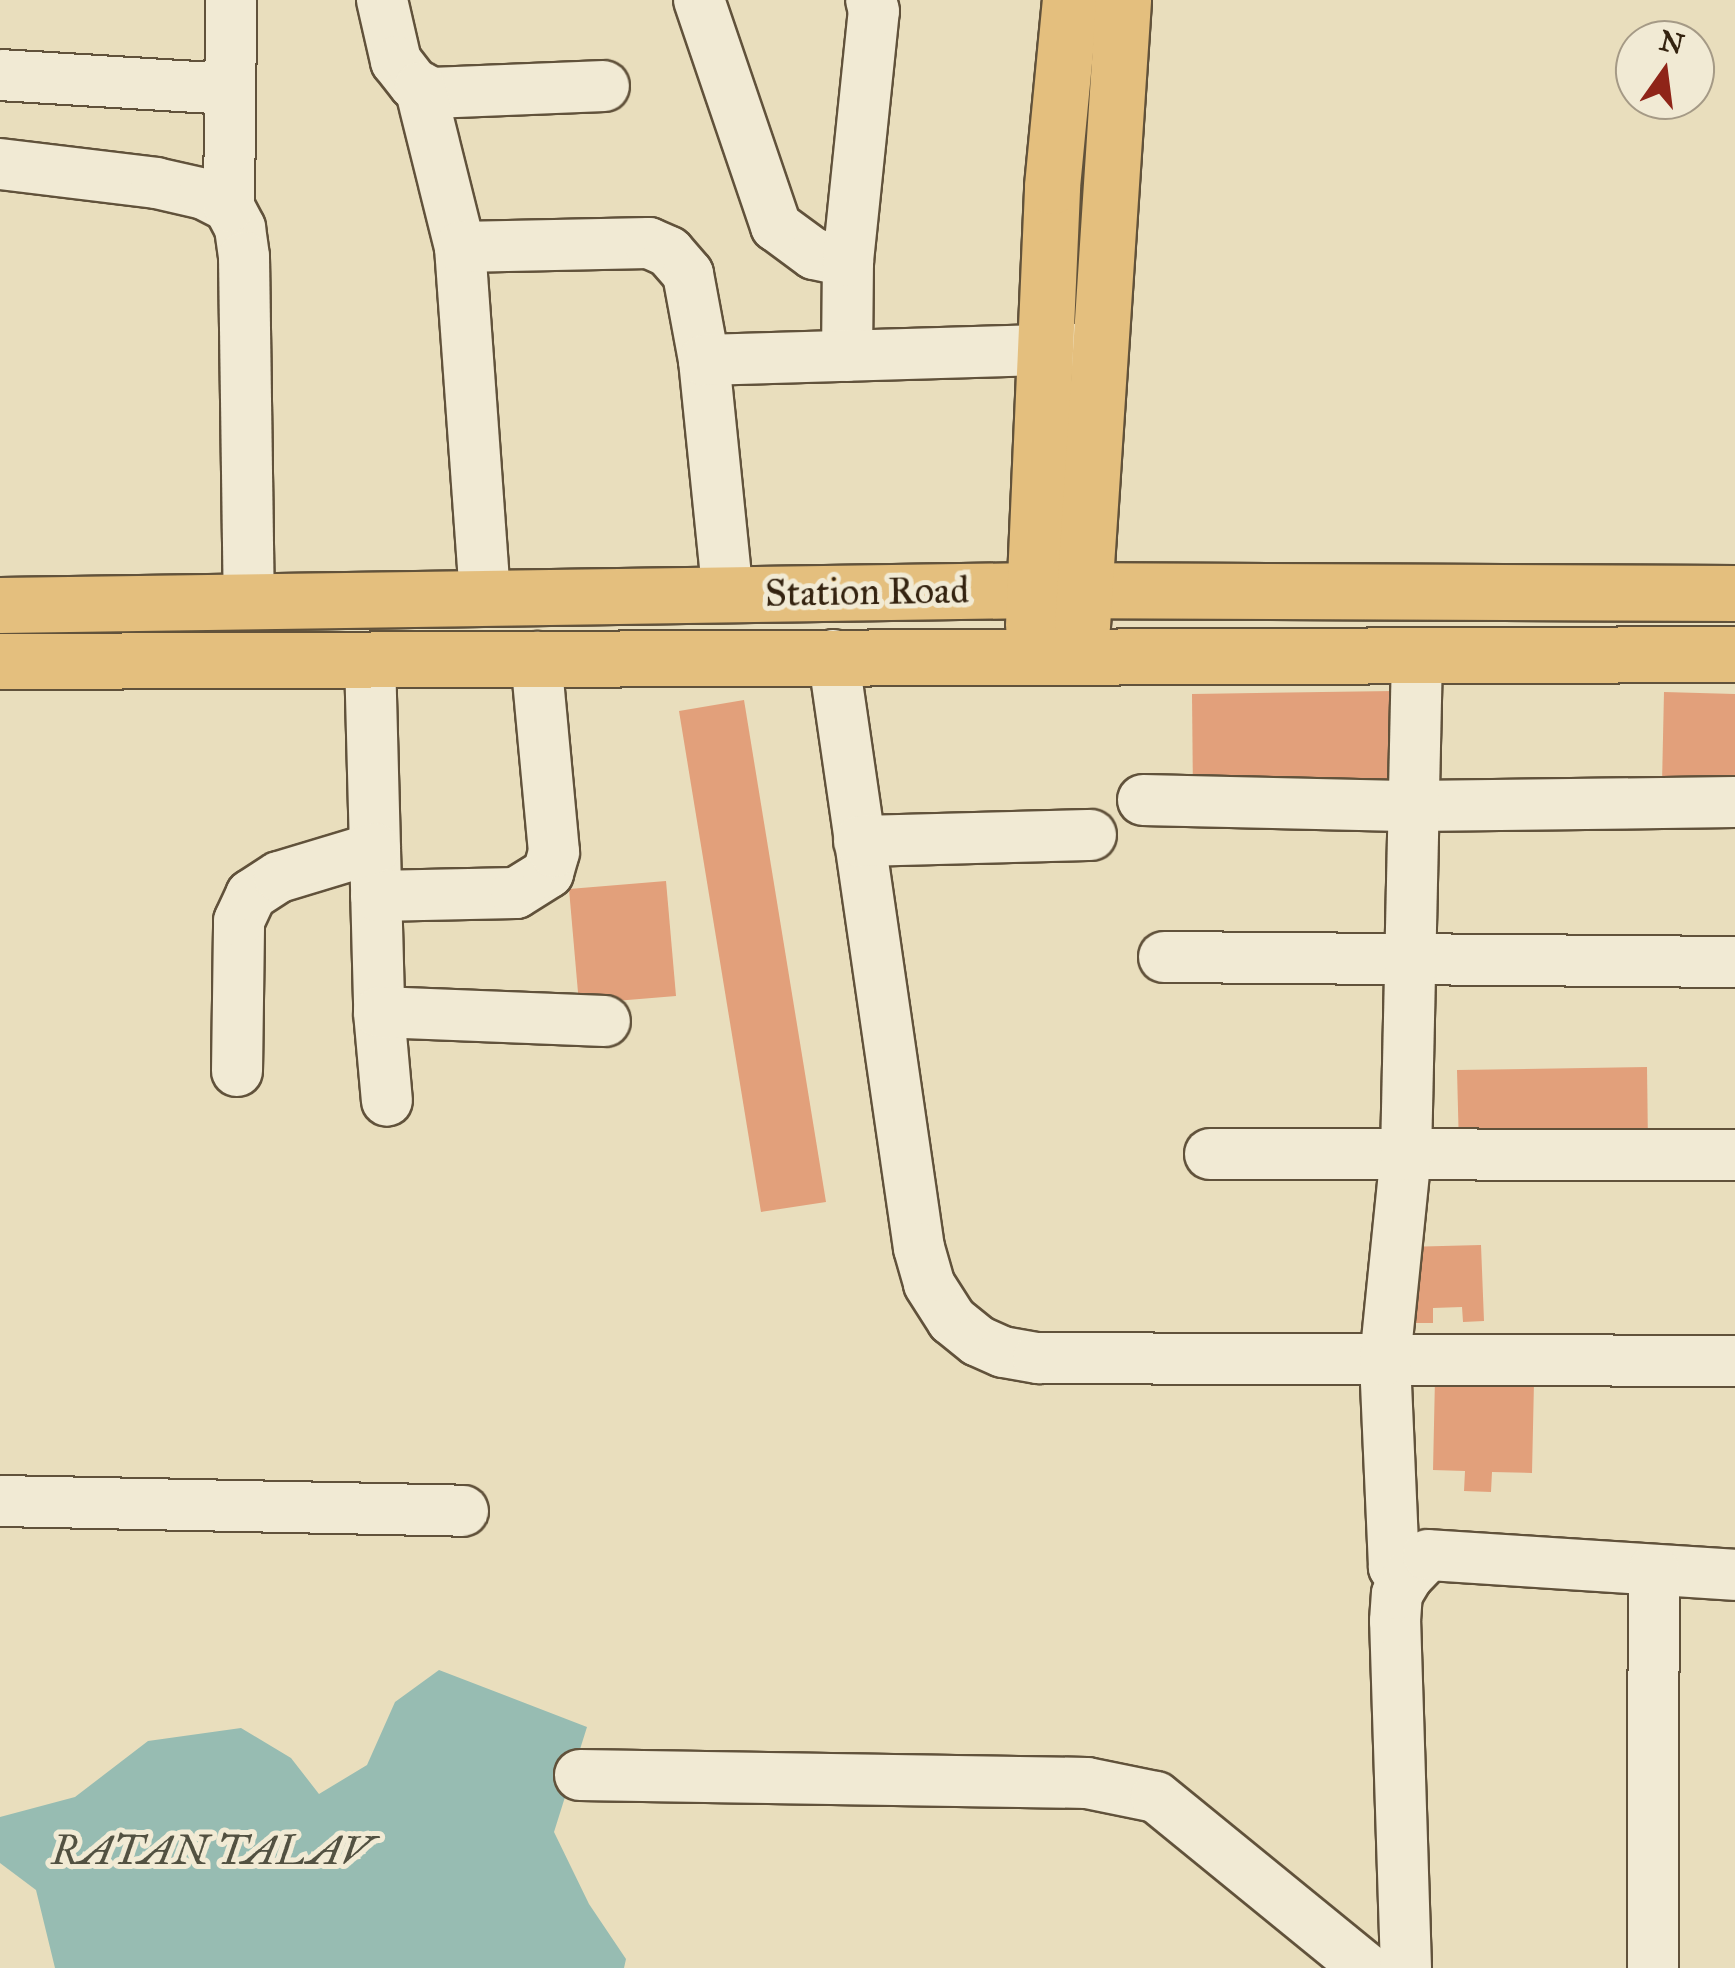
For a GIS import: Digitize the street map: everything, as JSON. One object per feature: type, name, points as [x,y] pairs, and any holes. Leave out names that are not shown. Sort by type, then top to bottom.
[{"type":"main road","points":[[1057,653],[1059,590],[1045,350],[1052,186],[1070,0]]},
{"type":"main road","points":[[1059,590],[1099,348],[1123,0]]},
{"type":"main road","name":"Station Road","points":[[0,605],[1059,590],[1735,594]]},
{"type":"main road","name":"Station Road","points":[[0,660],[1057,653],[1735,654]]},
{"type":"street","points":[[231,0],[230,207],[240,228],[244,257],[248,601]]},
{"type":"street","points":[[382,0],[396,61],[420,87],[460,247],[485,598]]},
{"type":"street","points":[[699,0],[776,226],[814,254],[848,261]]},
{"type":"street","points":[[847,356],[848,261],[874,11],[871,0]]},
{"type":"street","points":[[0,75],[230,89]]},
{"type":"street","points":[[420,87],[452,95],[604,86]]},
{"type":"street","points":[[0,164],[156,183],[204,194],[230,207]]},
{"type":"street","points":[[460,247],[649,243],[669,252],[688,274],[704,360],[728,594]]},
{"type":"street","points":[[704,360],[1099,348]]},
{"type":"street","points":[[1408,1576],[1394,1567],[1385,1360],[1406,1155],[1418,654]]},
{"type":"street","points":[[832,655],[918,1248],[928,1284],[952,1320],[978,1342],[1038,1358],[1735,1361]]},
{"type":"street","points":[[237,1070],[239,921],[251,896],[279,877],[375,872],[516,892],[548,873],[554,852],[536,657]]},
{"type":"street","points":[[370,658],[380,1012],[387,1101]]},
{"type":"street","points":[[1143,800],[1414,806],[1735,802]]},
{"type":"street","points":[[859,841],[1091,835]]},
{"type":"street","points":[[1164,956],[1735,962]]},
{"type":"street","points":[[380,1012],[605,1021]]},
{"type":"street","points":[[1210,1154],[1735,1155]]},
{"type":"street","points":[[0,1501],[463,1512]]},
{"type":"street","points":[[1406,1968],[1395,1621],[1397,1594],[1408,1576],[1428,1556],[1735,1576]]},
{"type":"street","points":[[1653,1968],[1654,1570]]},
{"type":"street","points":[[580,1774],[1087,1783],[1156,1797],[1366,1968]]},
{"type":"water","name":"RATAN TALAV","points":[[439,1670],[587,1727],[554,1832],[589,1904],[626,1959],[624,1968],[55,1968],[36,1890],[0,1863],[0,1817],[75,1797],[148,1741],[241,1728],[291,1758],[319,1794],[367,1765],[395,1702]]},
{"type":"building","points":[[1393,691],[1395,793],[1193,796],[1192,694]]},
{"type":"building","points":[[1664,692],[1735,694],[1735,786],[1662,784]]},
{"type":"building","points":[[744,700],[826,1202],[761,1212],[679,711]]},
{"type":"building","points":[[666,881],[676,996],[579,1004],[569,889]]},
{"type":"building","points":[[1647,1067],[1648,1145],[1459,1148],[1457,1070]]},
{"type":"building","points":[[1481,1245],[1484,1321],[1463,1322],[1462,1307],[1433,1308],[1433,1323],[1407,1323],[1404,1247]]},
{"type":"building","points":[[1435,1378],[1534,1382],[1532,1473],[1492,1472],[1491,1492],[1464,1491],[1465,1471],[1433,1470]]}]
